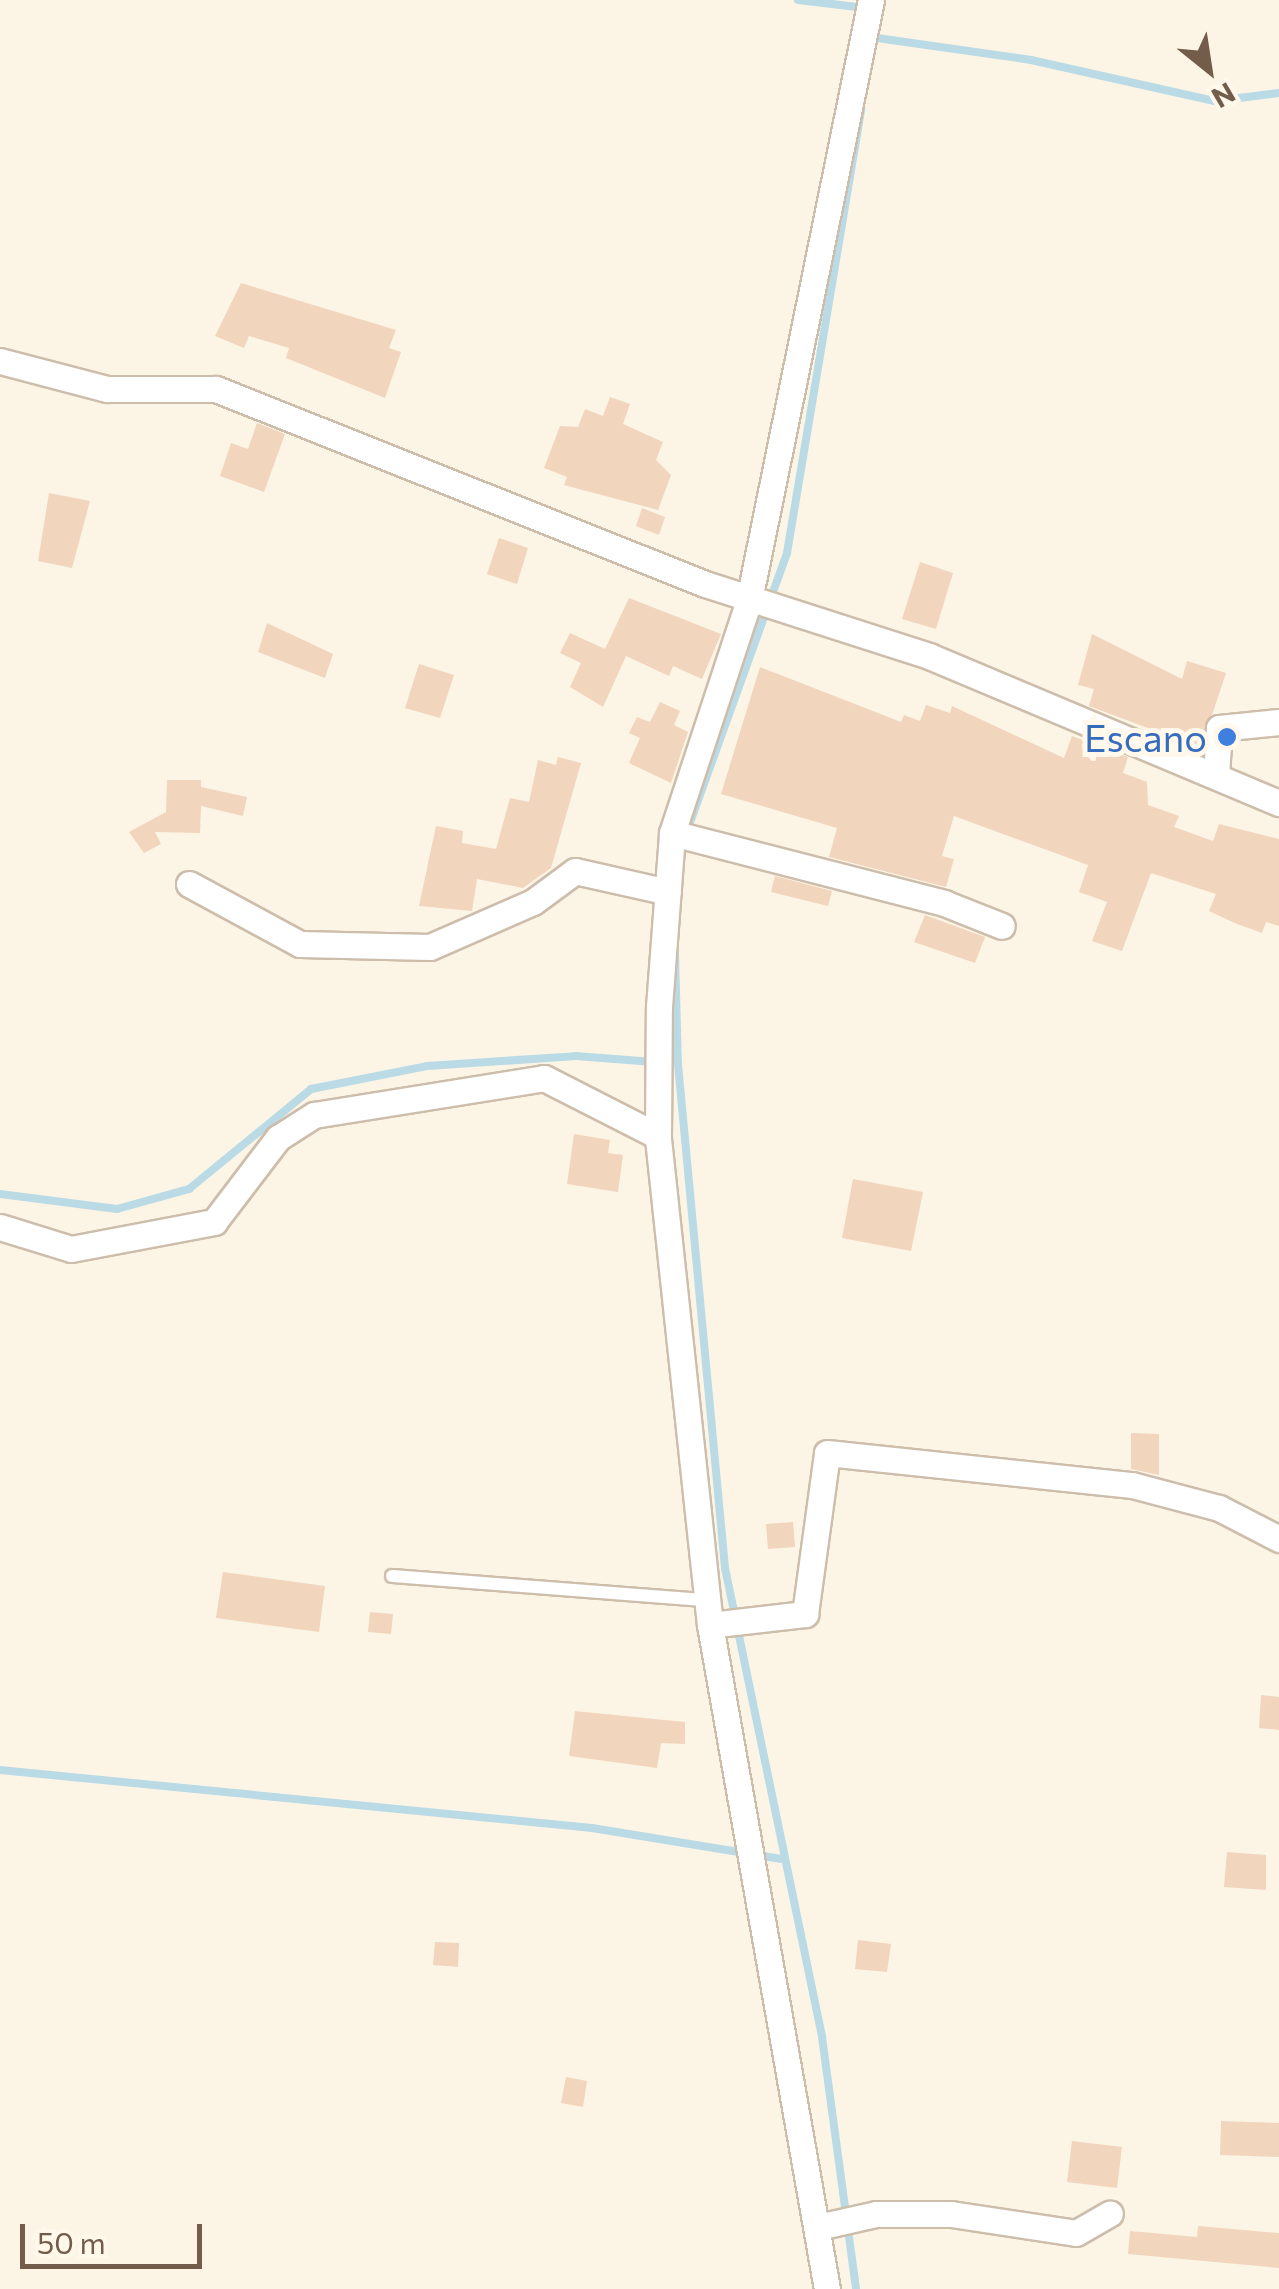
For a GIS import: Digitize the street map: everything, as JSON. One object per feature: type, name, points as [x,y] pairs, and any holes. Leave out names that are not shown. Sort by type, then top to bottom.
[{"type":"street","points":[[827,2289],[750,1831],[708,1613],[658,1136],[672,834],[749,600],[871,0]]},
{"type":"street","points":[[0,361],[107,389],[216,389],[749,600],[929,656],[1279,803]]},
{"type":"street","points":[[1216,776],[1219,728],[1279,722]]},
{"type":"street","points":[[672,834],[944,902],[1002,926]]},
{"type":"street","points":[[189,884],[300,944],[411,946],[430,946],[533,902],[575,871],[668,892]]},
{"type":"street","points":[[0,1227],[72,1249],[214,1222],[278,1138],[314,1115],[544,1078],[658,1136]]},
{"type":"street","points":[[708,1613],[805,1614],[827,1453],[1132,1485],[1219,1508],[1279,1539]]},
{"type":"street","points":[[818,2227],[876,2214],[951,2214],[1076,2233],[1110,2214]]},
{"type":"lane","points":[[392,1576],[708,1613]]},
{"type":"building","points":[[241,283],[396,330],[389,348],[401,352],[385,398],[286,358],[289,348],[249,336],[244,348],[215,336]]},
{"type":"building","points":[[610,397],[630,404],[623,424],[663,442],[656,460],[671,475],[658,510],[564,485],[567,477],[544,468],[560,426],[578,427],[585,409],[603,416]]},
{"type":"building","points":[[257,423],[285,434],[264,492],[220,476],[231,443],[248,449]]},
{"type":"building","points":[[49,493],[90,501],[72,568],[38,561]]},
{"type":"building","points":[[642,508],[665,517],[659,535],[636,526]]},
{"type":"building","points":[[499,538],[528,548],[517,584],[487,574]]},
{"type":"building","points":[[920,562],[953,573],[936,629],[902,619]]},
{"type":"building","points":[[629,598],[721,634],[702,679],[673,666],[669,676],[626,656],[603,707],[570,687],[581,663],[560,653],[570,633],[605,649]]},
{"type":"building","points":[[267,623],[333,654],[325,678],[258,652]]},
{"type":"building","points":[[1092,634],[1182,679],[1187,661],[1226,673],[1201,748],[1089,706],[1094,689],[1078,685]]},
{"type":"building","points":[[419,664],[454,675],[440,718],[405,708]]},
{"type":"building","points":[[760,667],[901,722],[904,715],[920,721],[926,705],[950,713],[952,706],[1064,758],[1072,736],[1128,757],[1123,773],[1147,782],[1148,805],[1179,816],[1174,827],[1213,841],[1219,824],[1279,839],[1279,926],[1266,922],[1262,933],[1237,924],[1209,911],[1216,894],[1151,873],[1122,951],[1092,941],[1107,902],[1079,892],[1088,865],[954,816],[942,856],[954,859],[946,887],[829,857],[837,828],[721,794]]},
{"type":"building","points":[[660,702],[680,711],[674,725],[688,732],[671,783],[629,763],[640,738],[629,733],[637,717],[650,722]]},
{"type":"building","points":[[558,757],[581,763],[551,868],[523,888],[477,879],[472,911],[419,906],[436,826],[463,831],[462,843],[496,849],[510,798],[529,802],[538,760],[556,765]]},
{"type":"building","points":[[167,780],[201,780],[201,787],[247,797],[243,816],[201,806],[200,833],[155,832],[161,844],[144,853],[129,832],[166,812]]},
{"type":"building","points":[[775,876],[832,891],[828,906],[771,892]]},
{"type":"building","points":[[925,915],[985,937],[975,963],[914,942]]},
{"type":"building","points":[[574,1134],[610,1140],[608,1153],[623,1155],[618,1192],[567,1184]]},
{"type":"building","points":[[853,1179],[923,1192],[911,1251],[842,1238]]},
{"type":"building","points":[[1131,1433],[1159,1434],[1159,1475],[1131,1469]]},
{"type":"building","points":[[793,1522],[795,1547],[768,1549],[766,1524]]},
{"type":"building","points":[[223,1572],[325,1586],[319,1632],[216,1618]]},
{"type":"building","points":[[370,1612],[393,1614],[391,1634],[368,1632]]},
{"type":"building","points":[[1261,1695],[1279,1697],[1279,1730],[1259,1728]]},
{"type":"building","points":[[575,1711],[685,1722],[685,1744],[661,1743],[657,1768],[569,1756]]},
{"type":"building","points":[[1227,1852],[1266,1855],[1266,1890],[1224,1887]]},
{"type":"building","points":[[858,1940],[891,1944],[887,1972],[855,1969]]},
{"type":"building","points":[[435,1942],[459,1943],[458,1967],[433,1965]]},
{"type":"building","points":[[566,2077],[587,2081],[583,2107],[561,2103]]},
{"type":"building","points":[[1221,2121],[1279,2123],[1279,2157],[1220,2155]]},
{"type":"building","points":[[1072,2141],[1122,2147],[1117,2188],[1067,2182]]},
{"type":"building","points":[[1198,2226],[1279,2233],[1279,2268],[1128,2254],[1130,2231],[1197,2237]]},
{"type":"waterway","points":[[798,0],[866,8]]},
{"type":"waterway","points":[[870,37],[1031,60],[1215,101],[1279,93]]},
{"type":"waterway","points":[[687,831],[787,553],[861,109]]},
{"type":"waterway","points":[[675,953],[678,1064],[725,1568],[822,2037],[856,2289]]},
{"type":"waterway","points":[[0,1194],[117,1209],[189,1189],[311,1089],[427,1066],[576,1056],[654,1062]]},
{"type":"waterway","points":[[0,1770],[592,1828],[781,1859]]},
{"type":"place","name":"Escano","points":[[1227,737]]}]
